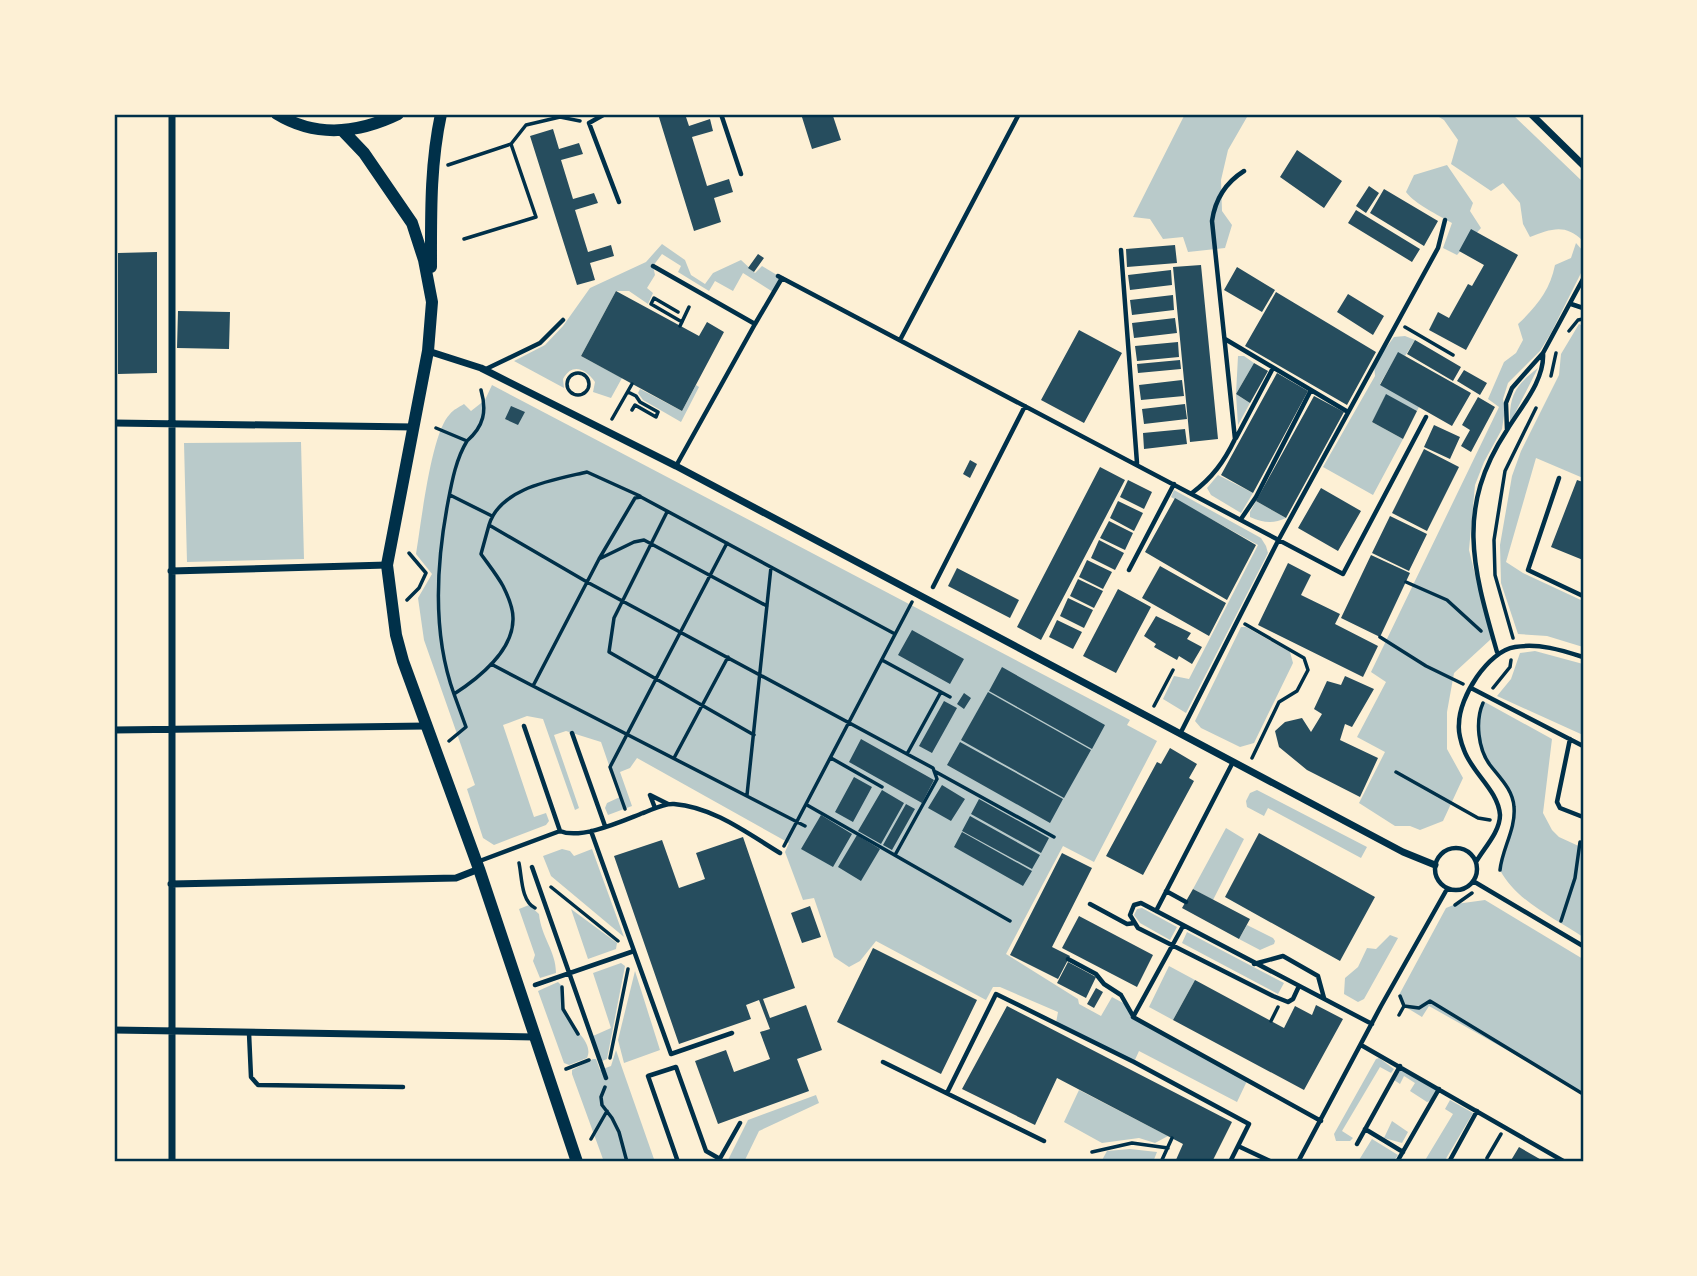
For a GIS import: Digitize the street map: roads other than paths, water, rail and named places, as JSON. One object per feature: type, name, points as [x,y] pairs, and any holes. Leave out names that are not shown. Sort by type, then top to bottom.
[{"type":"main road","points":[[277,114],[288,121],[310,128],[343,131],[374,124],[398,114]]},
{"type":"main road","points":[[441,114],[434,147],[430,190],[432,302],[428,351],[387,565],[396,635],[577,1162]]},
{"type":"main road","points":[[343,131],[364,153],[412,223],[424,260],[432,302]]},
{"type":"street","points":[[172,114],[172,1162]]},
{"type":"street","points":[[1531,114],[1583,165]]},
{"type":"street","points":[[428,351],[485,370],[676,466],[1394,848],[1435,865]]},
{"type":"street","points":[[114,423],[414,427]]},
{"type":"street","points":[[171,571],[387,565]]},
{"type":"street","points":[[114,730],[426,726]]},
{"type":"street","points":[[171,884],[456,878],[477,866]]},
{"type":"street","points":[[114,1030],[535,1037]]},
{"type":"lane","points":[[605,114],[589,123],[619,202]]},
{"type":"lane","points":[[721,114],[741,174]]},
{"type":"lane","points":[[900,340],[1019,114]]},
{"type":"lane","points":[[1235,439],[1212,222],[1214,208],[1230,180],[1244,172]]},
{"type":"lane","points":[[1180,735],[1279,539],[1438,248],[1445,220]]},
{"type":"lane","points":[[1121,250],[1137,464]]},
{"type":"lane","points":[[653,266],[755,324]]},
{"type":"lane","points":[[676,466],[780,277],[1343,574],[1426,417]]},
{"type":"lane","points":[[1507,430],[1506,403],[1512,388],[1543,353],[1583,279]]},
{"type":"lane","points":[[1571,304],[1583,308]]},
{"type":"lane","points":[[485,370],[540,343],[563,320]]},
{"type":"lane","points":[[1224,338],[1348,412]]},
{"type":"lane","points":[[1497,652],[1475,566],[1473,528],[1481,482],[1507,430],[1541,373],[1543,353]]},
{"type":"lane","points":[[1192,493],[1209,481],[1218,469],[1273,368]]},
{"type":"lane","points":[[1241,519],[1256,497],[1311,390]]},
{"type":"lane","points":[[933,587],[1025,406]]},
{"type":"lane","points":[[1559,478],[1528,570],[1583,596]]},
{"type":"lane","points":[[1129,570],[1174,484]]},
{"type":"lane","points":[[1476,862],[1468,851],[1455,848],[1443,852],[1435,865],[1438,881],[1447,889],[1462,890],[1473,881],[1476,862],[1499,826],[1500,812],[1494,797],[1463,749],[1458,723],[1465,697],[1497,652],[1514,647],[1537,646],[1583,657]]},
{"type":"lane","points":[[1471,688],[1583,746]]},
{"type":"lane","points":[[524,726],[560,831]]},
{"type":"lane","points":[[572,733],[605,826]]},
{"type":"lane","points":[[1570,739],[1557,802],[1560,808],[1583,817]]},
{"type":"lane","points":[[1156,912],[1233,762]]},
{"type":"lane","points":[[655,808],[650,795],[668,804],[711,813],[780,853]]},
{"type":"lane","points":[[477,866],[560,831],[571,834],[591,831],[668,804]]},
{"type":"lane","points":[[591,831],[671,1054],[732,1033]]},
{"type":"lane","points":[[531,867],[606,1078]]},
{"type":"lane","points":[[1473,881],[1583,946]]},
{"type":"lane","points":[[1298,1162],[1447,889]]},
{"type":"lane","points":[[1166,891],[1186,902]]},
{"type":"lane","points":[[1299,986],[1293,999],[1288,1002],[1273,996],[1138,928],[1130,915],[1134,905],[1141,903],[1372,1024]]},
{"type":"lane","points":[[1090,904],[1127,924],[1135,923]]},
{"type":"lane","points":[[1133,1017],[1183,926]]},
{"type":"lane","points":[[536,985],[634,951]]},
{"type":"lane","points":[[1254,964],[1283,956],[1318,976],[1325,999]]},
{"type":"lane","points":[[1068,959],[1096,974],[1104,984],[1121,995],[1133,1017],[1321,1121]]},
{"type":"lane","points":[[947,1093],[996,994],[1134,1062],[1249,1124],[1230,1162]]},
{"type":"lane","points":[[249,1032],[251,1077],[258,1085],[403,1087]]},
{"type":"lane","points":[[1361,1045],[1565,1162]]},
{"type":"lane","points":[[883,1062],[1044,1141]]},
{"type":"lane","points":[[1357,1144],[1400,1066]]},
{"type":"lane","points":[[678,1162],[648,1076],[676,1067],[706,1151],[719,1161],[740,1124]]},
{"type":"lane","points":[[1397,1162],[1439,1089]]},
{"type":"lane","points":[[1449,1162],[1477,1111]]},
{"type":"lane","points":[[1365,1129],[1403,1152]]},
{"type":"lane","points":[[1238,1146],[1272,1162]]}]
